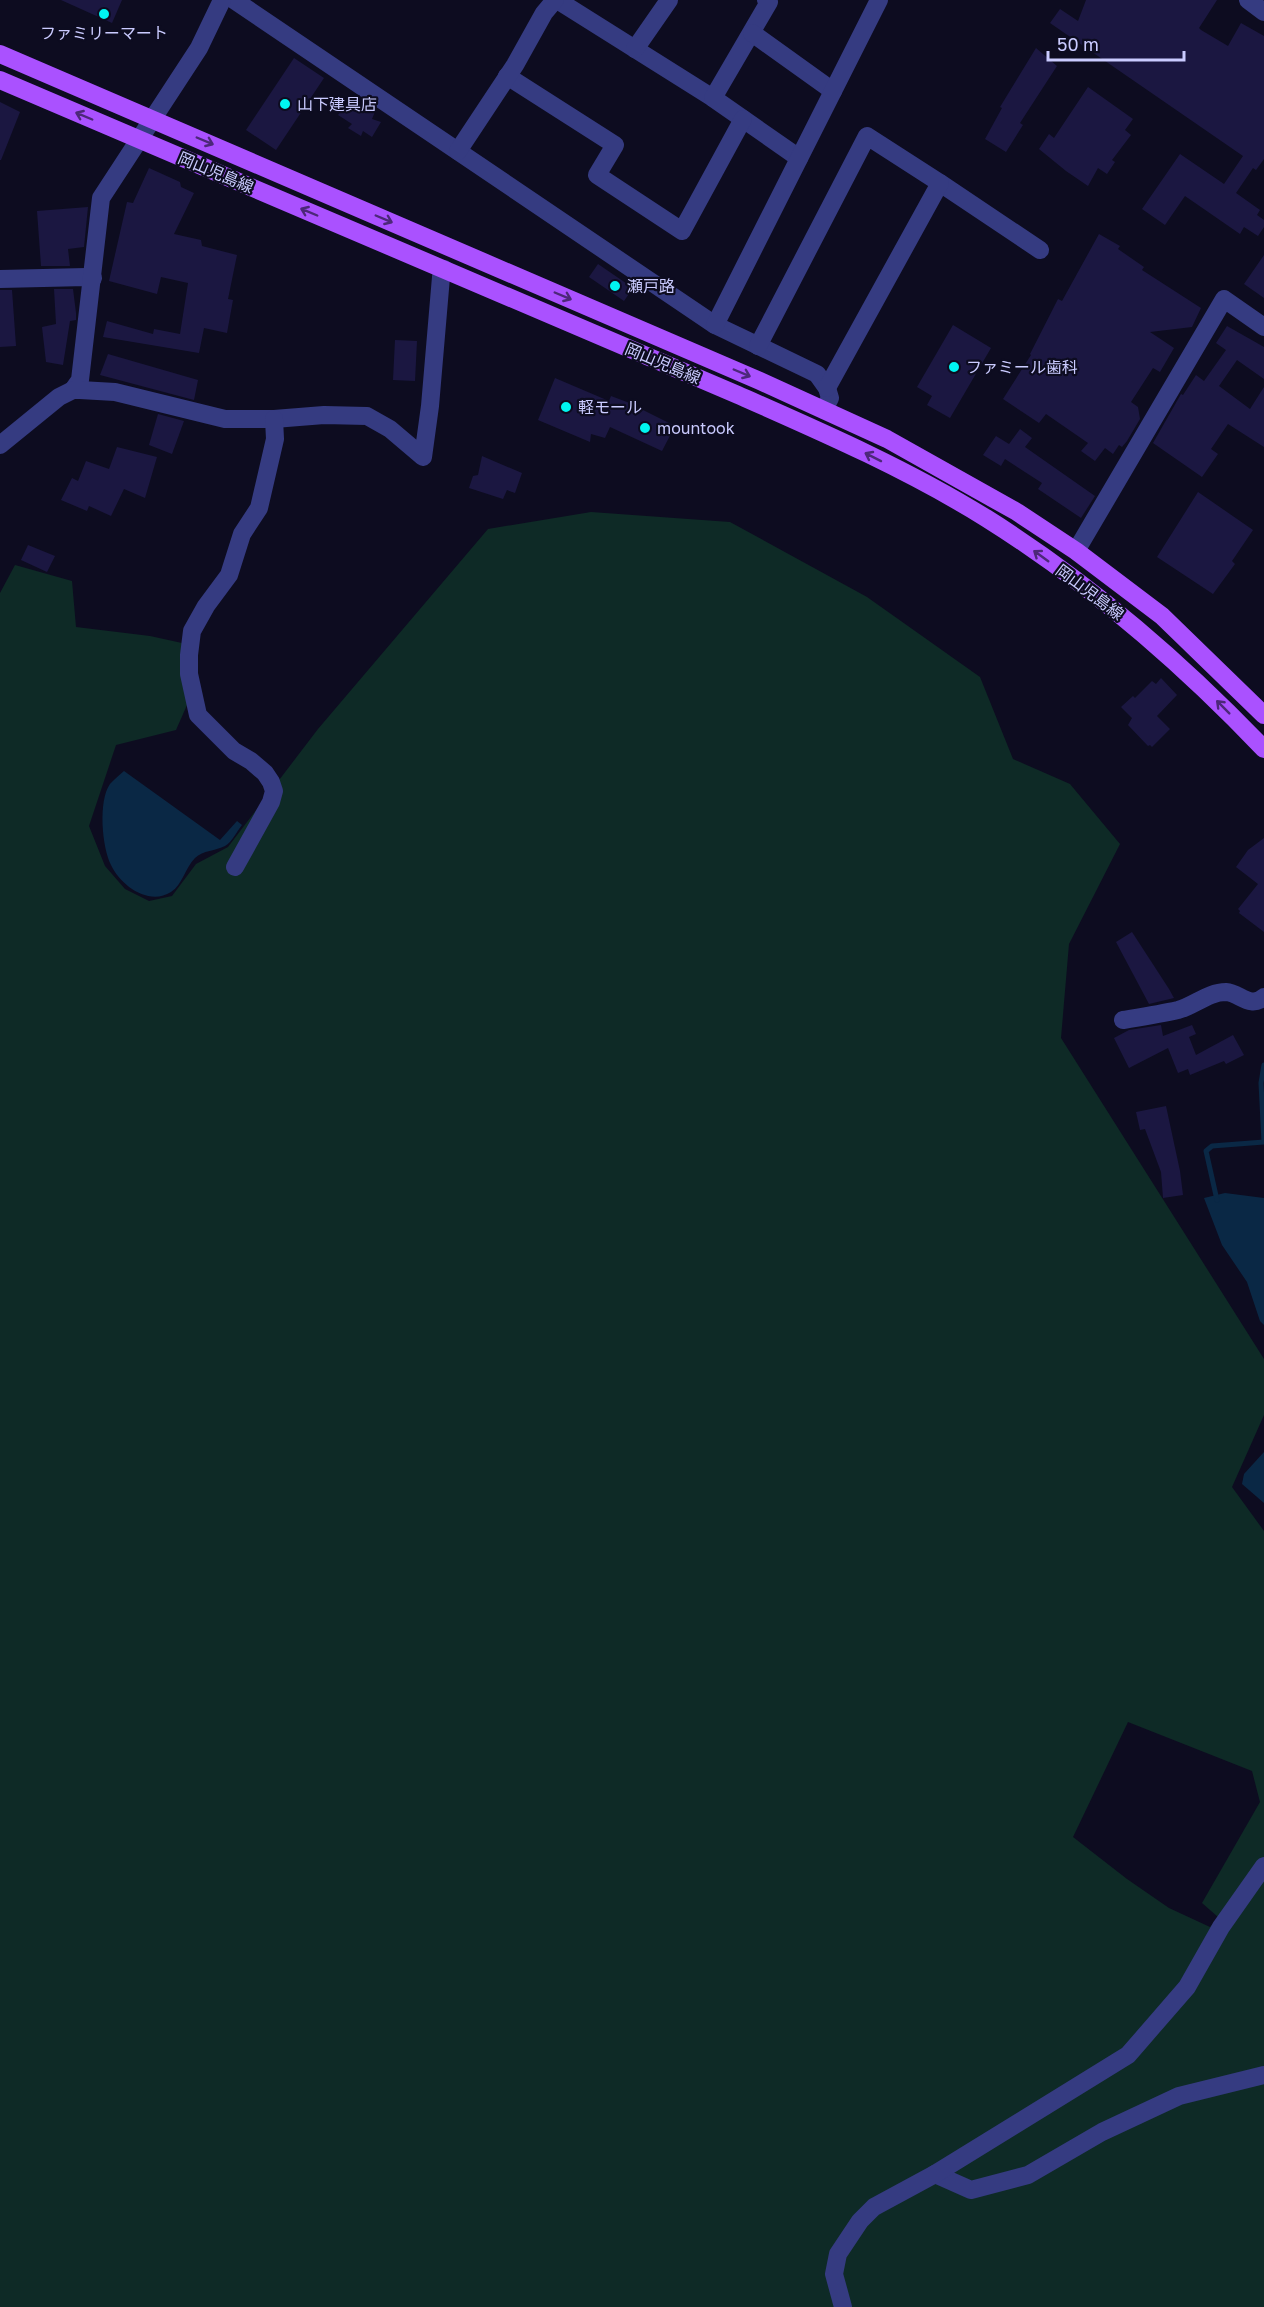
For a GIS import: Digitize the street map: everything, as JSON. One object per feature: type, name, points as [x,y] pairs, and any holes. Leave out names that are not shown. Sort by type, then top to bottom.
[{"type":"main road","name":"岡山児島線","points":[[0,54],[887,438],[952,473],[1076,551],[1162,616],[1264,715]]},
{"type":"main road","name":"岡山児島線","points":[[0,80],[835,438],[957,502],[1039,554],[1163,650],[1264,749]]},
{"type":"main road","points":[[475,282],[486,263]]},
{"type":"main road","points":[[835,438],[846,420]]},
{"type":"street","points":[[0,445],[59,397],[73,390],[80,380],[100,198],[199,48],[222,0]]},
{"type":"street","points":[[234,0],[715,326],[817,374],[827,388],[830,398],[824,410]]},
{"type":"street","points":[[458,151],[507,76],[544,13],[556,0],[713,98],[799,158]]},
{"type":"street","points":[[635,49],[669,0]]},
{"type":"street","points":[[713,98],[769,2],[766,0]]},
{"type":"street","points":[[715,326],[879,0]]},
{"type":"street","points":[[1248,0],[1264,12]]},
{"type":"street","points":[[752,33],[833,91]]},
{"type":"street","points":[[507,76],[615,145],[597,175],[682,231],[743,119]]},
{"type":"street","points":[[758,346],[867,136],[1040,250]]},
{"type":"street","points":[[827,388],[940,183]]},
{"type":"street","points":[[73,390],[115,392],[225,418],[367,416],[390,429],[423,457],[430,406],[441,277],[444,269]]},
{"type":"street","points":[[0,279],[93,278]]},
{"type":"street","points":[[1076,551],[1224,299],[1264,327]]},
{"type":"street","points":[[235,867],[272,802],[274,791],[265,773],[251,761],[234,752],[198,715],[189,674],[189,655],[192,631],[229,575],[242,534],[260,508],[275,440],[274,419]]},
{"type":"street","points":[[1123,1020],[1180,1010],[1215,994],[1228,992],[1248,1002],[1259,1002],[1264,997]]},
{"type":"street","points":[[843,2307],[834,2274],[838,2253],[860,2221],[874,2207],[934,2174],[1128,2055],[1187,1987],[1221,1927],[1264,1866]]},
{"type":"street","points":[[934,2174],[971,2190],[1028,2175],[1102,2132],[1179,2096],[1264,2075]]},
{"type":"green space","points":[[591,512],[730,522],[867,597],[980,677],[1013,759],[1070,784],[1120,844],[1069,944],[1061,1038],[1264,1359],[1264,1415],[1232,1487],[1264,1531],[1264,2307],[0,2307],[0,593],[15,565],[72,581],[76,627],[150,636],[182,643],[187,705],[176,730],[116,745],[89,826],[105,866],[125,889],[149,901],[172,896],[196,864],[228,847],[318,729],[488,529]],"holes":[[[1128,1722],[1252,1771],[1260,1802],[1202,1903],[1218,1917],[1210,1927],[1169,1908],[1073,1837]]]},
{"type":"water","points":[[124,771],[220,840],[237,821],[242,825],[225,846],[202,853],[195,858],[175,889],[163,896],[154,897],[136,892],[116,873],[108,857],[103,824],[104,801],[110,784]]},
{"type":"water","points":[[1225,1193],[1264,1198],[1264,1325],[1260,1321],[1247,1282],[1222,1245],[1204,1198]]},
{"type":"water","points":[[1264,1452],[1264,1503],[1242,1484],[1244,1474]]},
{"type":"building","name":"ファミリーマート","points":[[61,0],[122,0],[112,23]]},
{"type":"building","points":[[1086,0],[1217,0],[1199,28],[1201,30],[1228,46],[1241,23],[1264,36],[1264,159],[1256,170],[1253,168],[1236,193],[1260,210],[1257,215],[1264,220],[1264,227],[1258,236],[1244,227],[1240,234],[1185,196],[1165,225],[1142,209],[1180,154],[1224,184],[1243,156],[1050,23],[1060,9],[1078,21]]},
{"type":"building","points":[[1036,48],[1057,66],[1020,123],[1023,125],[1006,152],[985,139],[1002,108],[1000,107]]},
{"type":"building","name":"山下建具店","points":[[294,58],[324,78],[276,150],[246,130]]},
{"type":"building","points":[[1088,87],[1133,119],[1125,130],[1131,135],[1112,160],[1115,162],[1107,174],[1098,168],[1088,186],[1039,149],[1049,134],[1054,138]]},
{"type":"building","points":[[348,101],[363,109],[367,103],[376,109],[372,119],[381,122],[372,137],[363,131],[361,136],[348,128],[352,124],[338,115]]},
{"type":"building","points":[[0,102],[20,112],[1,160],[0,160]]},
{"type":"building","points":[[149,168],[180,182],[181,187],[194,193],[174,234],[201,240],[202,246],[237,255],[228,299],[233,300],[227,333],[204,328],[199,353],[103,337],[107,321],[153,334],[154,329],[180,334],[188,283],[161,277],[157,294],[109,281],[127,202],[133,203]]},
{"type":"building","points":[[88,207],[84,247],[68,249],[70,266],[41,266],[37,211]]},
{"type":"building","points":[[1099,234],[1120,246],[1118,249],[1144,267],[1142,270],[1201,308],[1192,327],[1150,332],[1174,348],[1160,372],[1153,368],[1131,402],[1138,407],[1140,419],[1127,441],[1122,447],[1119,445],[1113,454],[1105,448],[1095,461],[1081,451],[1088,443],[1046,414],[1039,423],[1003,399],[1031,355],[1058,299],[1062,301]]},
{"type":"building","points":[[1264,255],[1264,298],[1244,284]]},
{"type":"building","name":"瀬戸路","points":[[598,264],[633,288],[624,301],[589,277]]},
{"type":"building","points":[[54,289],[73,289],[76,313],[76,320],[70,321],[63,365],[46,362],[42,327],[56,324]]},
{"type":"building","points":[[0,290],[12,290],[16,346],[0,347]]},
{"type":"building","name":"ファミール歯科","points":[[953,325],[991,348],[950,418],[927,405],[932,396],[917,387]]},
{"type":"building","points":[[1227,326],[1264,347],[1264,379],[1237,360],[1219,386],[1250,409],[1264,387],[1264,447],[1228,424],[1211,449],[1218,454],[1202,477],[1153,443],[1181,394],[1183,395],[1196,375],[1204,381],[1226,350],[1216,343]]},
{"type":"building","points":[[395,340],[417,341],[415,381],[393,380]]},
{"type":"building","points":[[108,354],[198,380],[194,400],[100,375]]},
{"type":"building","points":[[555,378],[609,401],[611,396],[627,402],[675,426],[662,451],[610,427],[605,438],[591,434],[590,442],[538,420]]},
{"type":"building","points":[[158,414],[184,421],[172,454],[149,445]]},
{"type":"building","points":[[1020,429],[1032,438],[1025,447],[1095,496],[1081,518],[1038,489],[1042,483],[1005,459],[1001,466],[983,455],[996,436],[1009,444]]},
{"type":"building","points":[[117,447],[157,457],[145,498],[124,489],[111,516],[89,506],[87,511],[61,500],[72,478],[78,481],[86,461],[109,469]]},
{"type":"building","points":[[482,456],[522,473],[515,493],[507,490],[503,499],[469,488],[473,476],[478,475]]},
{"type":"building","points":[[1198,492],[1253,530],[1232,561],[1235,564],[1213,594],[1157,557]]},
{"type":"building","points":[[28,545],[55,556],[47,572],[21,560]]},
{"type":"building","points":[[1161,678],[1177,695],[1157,716],[1170,729],[1152,747],[1148,746],[1128,725],[1132,718],[1121,707],[1133,696],[1135,698],[1152,681],[1156,684]]},
{"type":"building","points":[[1264,838],[1264,932],[1239,913],[1238,909],[1258,884],[1236,867],[1248,850]]},
{"type":"building","points":[[1132,932],[1174,998],[1149,1004],[1116,942]]},
{"type":"building","points":[[1161,1025],[1163,1036],[1192,1025],[1196,1034],[1189,1037],[1196,1055],[1233,1035],[1244,1055],[1226,1064],[1224,1061],[1190,1075],[1188,1069],[1178,1073],[1168,1048],[1129,1068],[1114,1038],[1129,1030]]},
{"type":"building","points":[[1166,1106],[1183,1195],[1163,1198],[1161,1172],[1145,1129],[1140,1130],[1136,1112]]},
{"type":"waterway","points":[[1217,1200],[1206,1151],[1212,1146],[1264,1142],[1261,1083],[1264,1065]]},
{"type":"place","name":"ファミリーマート","points":[[104,14]]},
{"type":"place","name":"山下建具店","points":[[285,104]]},
{"type":"place","name":"瀬戸路","points":[[615,286]]},
{"type":"place","name":"ファミール歯科","points":[[954,367]]},
{"type":"place","name":"軽モール","points":[[566,407]]},
{"type":"place","name":"mountook","points":[[645,428]]}]
